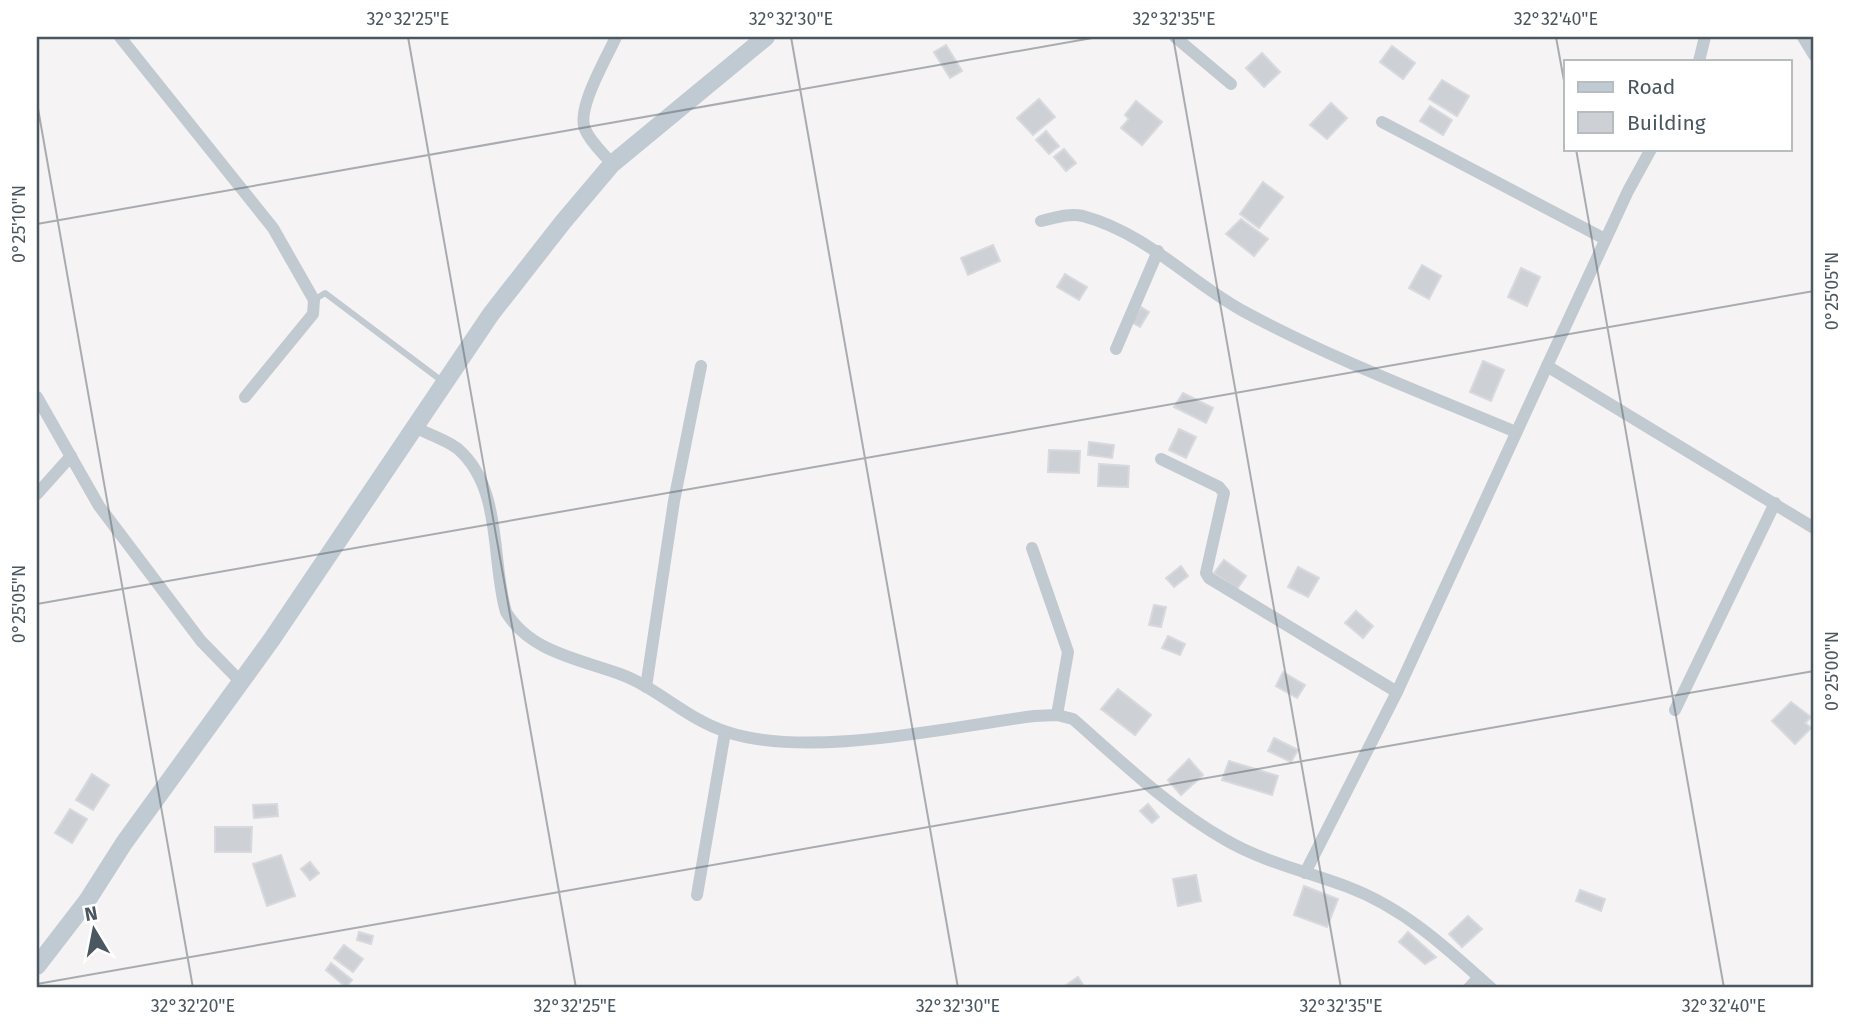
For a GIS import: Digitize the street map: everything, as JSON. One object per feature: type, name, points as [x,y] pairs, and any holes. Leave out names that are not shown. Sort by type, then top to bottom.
[{"type":"street","points":[[120,37],[273,228],[314,299],[313,314],[245,397]]},
{"type":"street","points":[[612,164],[585,130],[583,120],[584,107],[616,37]]},
{"type":"street","points":[[37,966],[87,901],[124,843],[240,681],[492,314],[612,164],[766,37]]},
{"type":"street","points":[[1175,37],[1231,83]]},
{"type":"street","points":[[1699,60],[1705,37]]},
{"type":"street","points":[[1803,37],[1814,55]]},
{"type":"street","points":[[1382,122],[1605,239]]},
{"type":"street","points":[[1305,873],[1397,692],[1605,239],[1650,150]]},
{"type":"street","points":[[1041,221],[1068,214],[1083,216],[1158,251],[1242,310],[1410,388],[1516,432]]},
{"type":"street","points":[[1116,349],[1158,251]]},
{"type":"street","points":[[646,687],[674,501],[701,366]]},
{"type":"street","points":[[1547,366],[1814,528]]},
{"type":"street","points":[[37,397],[99,506],[201,641],[240,681]]},
{"type":"street","points":[[414,427],[458,449],[472,467],[486,495],[506,612],[516,629],[541,646],[624,675],[725,732],[781,743],[879,737],[1057,715],[1073,719],[1185,814],[1223,839],[1261,859],[1348,887],[1404,916],[1492,988]]},
{"type":"street","points":[[37,494],[71,457]]},
{"type":"street","points":[[1161,459],[1219,488],[1224,494],[1206,573],[1209,578],[1397,692]]},
{"type":"street","points":[[1675,710],[1775,503]]},
{"type":"street","points":[[1032,548],[1068,652],[1057,715]]},
{"type":"street","points":[[697,895],[725,732]]},
{"type":"street","points":[[1469,988],[1479,977]]},
{"type":"lane","points":[[314,299],[325,293],[445,383]]},
{"type":"building","points":[[946,45],[962,71],[950,78],[934,52]]},
{"type":"building","points":[[1392,46],[1415,63],[1403,79],[1380,62]]},
{"type":"building","points":[[1262,53],[1280,72],[1264,87],[1246,68]]},
{"type":"building","points":[[1442,80],[1469,96],[1457,116],[1429,99]]},
{"type":"building","points":[[1039,99],[1055,117],[1033,135],[1017,118]]},
{"type":"building","points":[[1136,101],[1162,122],[1142,145],[1121,128],[1129,119],[1125,115]]},
{"type":"building","points":[[1331,103],[1347,118],[1327,139],[1310,125]]},
{"type":"building","points":[[1430,106],[1452,120],[1443,135],[1420,121]]},
{"type":"building","points":[[1046,131],[1059,146],[1049,154],[1036,140]]},
{"type":"building","points":[[1064,149],[1076,163],[1066,171],[1054,157]]},
{"type":"building","points":[[1263,182],[1283,197],[1259,228],[1240,214]]},
{"type":"building","points":[[1241,219],[1268,239],[1254,256],[1226,234]]},
{"type":"building","points":[[993,245],[1000,261],[968,275],[961,258]]},
{"type":"building","points":[[1422,265],[1441,276],[1429,299],[1409,288]]},
{"type":"building","points":[[1521,268],[1540,277],[1527,306],[1508,297]]},
{"type":"building","points":[[1065,274],[1087,287],[1079,300],[1057,287]]},
{"type":"building","points":[[1141,307],[1149,312],[1140,327],[1131,322]]},
{"type":"building","points":[[1483,361],[1504,370],[1491,401],[1470,392]]},
{"type":"building","points":[[1183,393],[1213,408],[1206,423],[1174,407]]},
{"type":"building","points":[[1179,429],[1196,437],[1186,458],[1169,450]]},
{"type":"building","points":[[1089,442],[1114,445],[1112,458],[1088,455]]},
{"type":"building","points":[[1049,450],[1080,451],[1079,473],[1048,472]]},
{"type":"building","points":[[1099,464],[1129,466],[1128,487],[1098,486]]},
{"type":"building","points":[[1224,560],[1246,576],[1237,589],[1214,573]]},
{"type":"building","points":[[1181,566],[1188,576],[1174,587],[1166,578]]},
{"type":"building","points":[[1298,567],[1319,578],[1308,597],[1288,587]]},
{"type":"building","points":[[1154,605],[1166,607],[1161,627],[1149,625]]},
{"type":"building","points":[[1356,611],[1373,626],[1363,638],[1345,623]]},
{"type":"building","points":[[1168,636],[1185,644],[1180,655],[1162,648]]},
{"type":"building","points":[[1283,672],[1305,685],[1297,698],[1276,686]]},
{"type":"building","points":[[1118,689],[1151,715],[1135,735],[1101,709]]},
{"type":"building","points":[[1791,702],[1811,717],[1805,723],[1811,728],[1795,744],[1772,721]]},
{"type":"building","points":[[1274,738],[1298,750],[1291,762],[1268,751]]},
{"type":"building","points":[[1189,759],[1203,775],[1181,795],[1168,780]]},
{"type":"building","points":[[1229,761],[1278,776],[1272,795],[1222,780]]},
{"type":"building","points":[[92,774],[109,785],[93,810],[76,800]]},
{"type":"building","points":[[277,804],[278,816],[254,818],[253,805]]},
{"type":"building","points":[[1148,804],[1159,817],[1152,823],[1140,811]]},
{"type":"building","points":[[70,809],[87,819],[72,843],[55,833]]},
{"type":"building","points":[[215,827],[252,827],[251,852],[215,852]]},
{"type":"building","points":[[281,855],[295,896],[267,906],[253,864]]},
{"type":"building","points":[[310,862],[319,873],[310,880],[301,869]]},
{"type":"building","points":[[1196,875],[1201,901],[1178,906],[1173,879]]},
{"type":"building","points":[[1304,886],[1338,899],[1327,927],[1294,915]]},
{"type":"building","points":[[1580,890],[1605,899],[1601,911],[1576,901]]},
{"type":"building","points":[[1468,916],[1482,929],[1462,947],[1449,934]]},
{"type":"building","points":[[359,932],[373,936],[371,944],[357,940]]},
{"type":"building","points":[[1408,932],[1436,957],[1425,964],[1399,942]]},
{"type":"building","points":[[344,945],[363,959],[353,972],[334,958]]},
{"type":"building","points":[[331,963],[352,980],[346,987],[326,970]]},
{"type":"building","points":[[1078,977],[1085,988],[1062,988]]}]
